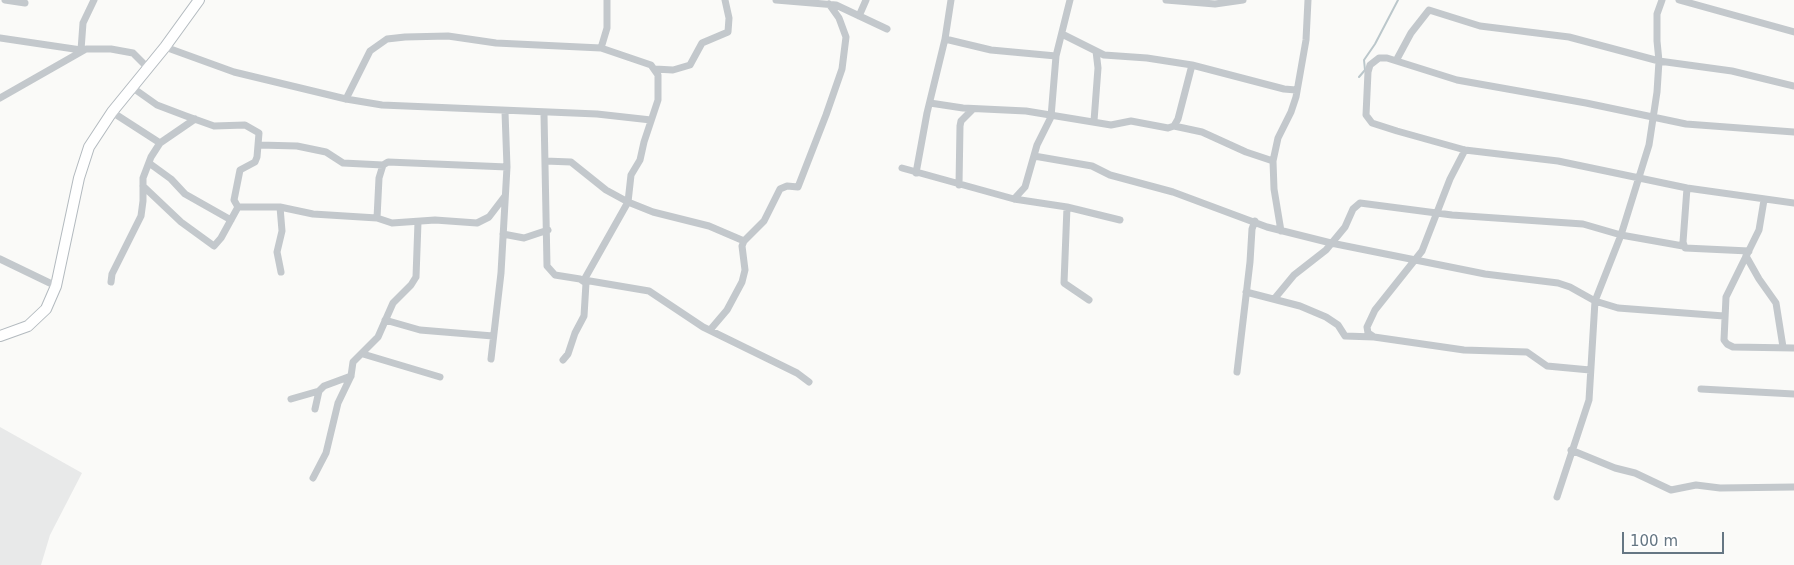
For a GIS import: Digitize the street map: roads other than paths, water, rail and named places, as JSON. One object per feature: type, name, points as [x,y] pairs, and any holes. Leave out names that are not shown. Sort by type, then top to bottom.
[{"type":"street","points":[[5,0],[25,2]]},
{"type":"street","points":[[81,50],[82,23],[94,0]]},
{"type":"street","points":[[0,336],[28,326],[46,309],[56,286],[83,162],[89,147],[112,112],[165,47],[199,0]]},
{"type":"street","points":[[601,48],[607,28],[608,0]]},
{"type":"street","points":[[655,69],[673,70],[690,65],[702,43],[728,32],[729,18],[725,0]]},
{"type":"street","points":[[776,0],[829,4],[887,29]]},
{"type":"street","points":[[859,16],[866,0]]},
{"type":"street","points":[[916,173],[945,39],[951,0]]},
{"type":"street","points":[[1014,199],[1025,187],[1040,138],[1051,117],[1056,56],[1070,0]]},
{"type":"street","points":[[1166,0],[1215,4],[1243,0]]},
{"type":"street","points":[[1281,231],[1274,189],[1273,161],[1278,138],[1292,112],[1306,40],[1308,0]]},
{"type":"street","points":[[1557,497],[1570,450],[1589,400],[1595,301],[1621,235],[1649,145],[1657,92],[1659,61],[1656,41],[1657,14],[1662,0]]},
{"type":"street","points":[[1679,0],[1794,32]]},
{"type":"street","points":[[710,330],[727,310],[742,282],[745,270],[742,246],[744,241],[764,221],[780,190],[787,186],[798,187],[836,88],[845,53],[846,37],[839,18],[829,4]]},
{"type":"street","points":[[1397,59],[1411,33],[1429,10],[1480,26],[1569,37],[1659,61],[1732,71],[1794,86]]},
{"type":"street","points":[[1062,34],[1096,51],[1111,56],[1147,58],[1192,65],[1284,89],[1296,90]]},
{"type":"street","points":[[346,99],[370,51],[387,40],[448,36],[502,43],[601,48],[642,60],[655,69],[658,75],[658,100],[640,160],[631,176],[628,202],[584,280],[586,283],[584,316],[575,333],[568,354],[563,360]]},
{"type":"street","points":[[0,38],[81,50],[97,48],[125,51],[138,56],[148,68]]},
{"type":"street","points":[[945,39],[991,50],[1056,56]]},
{"type":"street","points":[[165,47],[234,72],[346,99],[382,105],[544,114],[605,115],[651,120]]},
{"type":"street","points":[[0,98],[81,50]]},
{"type":"street","points":[[1094,121],[1098,68],[1096,51]]},
{"type":"street","points":[[1794,132],[1686,124],[1586,103],[1457,80],[1397,59],[1379,58],[1370,65],[1366,94],[1366,115],[1372,123],[1465,150],[1558,161],[1687,188],[1729,192],[1764,200],[1794,203]]},
{"type":"street","points":[[1174,126],[1192,65]]},
{"type":"street","points":[[132,88],[157,105],[214,126],[245,126],[259,133],[259,145],[255,162],[240,170],[234,200],[238,207]]},
{"type":"street","points":[[930,103],[972,109],[1026,112],[1111,125],[1131,121],[1168,128],[1174,126],[1202,132],[1246,152],[1273,161]]},
{"type":"street","points":[[959,185],[960,126],[961,121],[972,109]]},
{"type":"street","points":[[112,112],[160,143]]},
{"type":"street","points":[[491,359],[504,234],[507,167],[505,112]]},
{"type":"street","points":[[544,114],[548,230],[547,266],[550,271],[558,276],[648,291],[710,330],[797,373],[810,382]]},
{"type":"street","points":[[111,282],[112,274],[140,216],[144,201],[142,186],[149,163],[160,143],[195,119]]},
{"type":"street","points":[[259,145],[297,146],[326,152],[343,163],[382,165],[394,160],[420,164],[507,167]]},
{"type":"street","points":[[1374,337],[1368,333],[1367,327],[1375,310],[1400,276],[1417,258],[1426,242],[1450,179],[1465,150]]},
{"type":"street","points":[[1034,156],[1096,168],[1110,176],[1173,192],[1281,231],[1331,243],[1417,258],[1485,274],[1558,283],[1570,286],[1595,301],[1618,308],[1724,316]]},
{"type":"street","points":[[545,161],[571,162],[606,190],[628,202],[653,212],[717,228],[744,241]]},
{"type":"street","points":[[149,163],[185,194],[231,220]]},
{"type":"street","points":[[377,218],[382,165]]},
{"type":"street","points":[[902,168],[1014,199],[1067,207],[1120,220]]},
{"type":"street","points":[[142,186],[212,245],[217,245],[238,207]]},
{"type":"street","points":[[1684,246],[1687,188]]},
{"type":"street","points":[[238,207],[280,207],[313,214],[377,218],[392,223],[435,220],[476,223],[483,221],[506,196]]},
{"type":"street","points":[[1764,200],[1759,230],[1729,286],[1724,316],[1724,340],[1733,347],[1794,348]]},
{"type":"street","points":[[1275,298],[1294,275],[1326,250],[1360,203],[1437,212],[1583,224],[1621,235],[1684,246],[1688,249],[1747,253]]},
{"type":"street","points":[[280,207],[282,231],[278,252],[281,272]]},
{"type":"street","points":[[1067,207],[1064,283],[1067,287],[1089,300]]},
{"type":"street","points":[[1237,372],[1252,229],[1255,221]]},
{"type":"street","points":[[313,478],[326,453],[338,403],[351,376],[354,362],[378,337],[393,303],[412,285],[416,276],[418,222]]},
{"type":"street","points":[[504,234],[524,238],[548,230]]},
{"type":"street","points":[[1747,253],[1755,274],[1776,302],[1783,348]]},
{"type":"street","points":[[0,259],[56,286]]},
{"type":"street","points":[[1246,292],[1275,298],[1332,320],[1345,336],[1374,337],[1464,350],[1528,352],[1546,366],[1590,370]]},
{"type":"street","points":[[385,320],[420,330],[493,336]]},
{"type":"street","points":[[363,354],[440,377]]},
{"type":"street","points":[[291,399],[319,391],[324,386],[351,376]]},
{"type":"street","points":[[1701,389],[1794,394]]},
{"type":"street","points":[[315,409],[319,391]]},
{"type":"street","points":[[1570,450],[1614,468],[1635,473],[1671,490],[1696,486],[1720,488],[1794,487]]},
{"type":"waterway","points":[[1359,77],[1365,70],[1364,60],[1375,44],[1398,0]]}]
